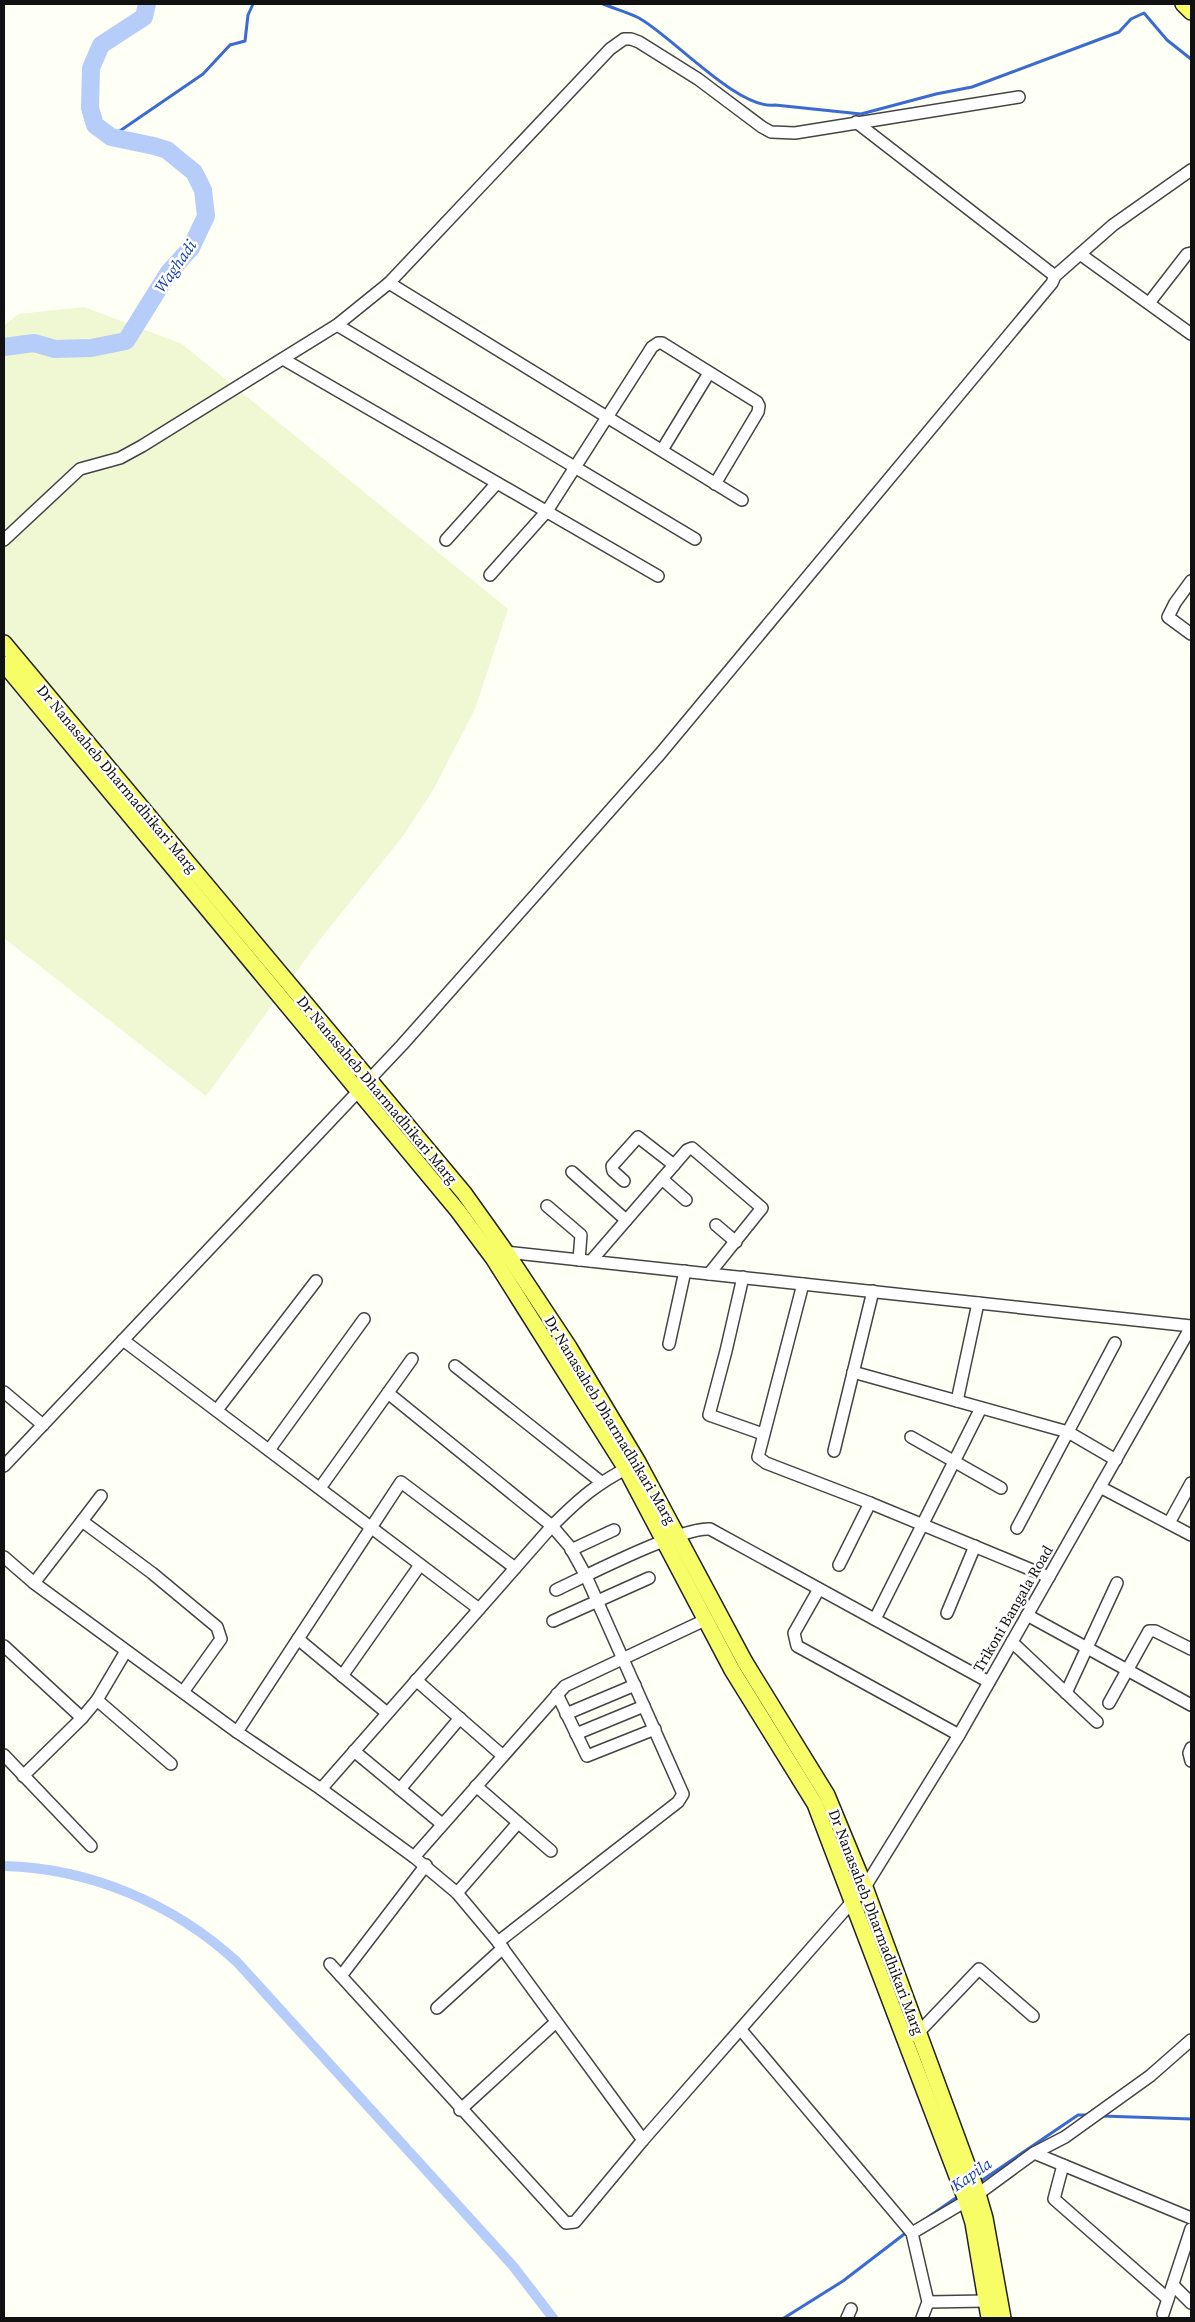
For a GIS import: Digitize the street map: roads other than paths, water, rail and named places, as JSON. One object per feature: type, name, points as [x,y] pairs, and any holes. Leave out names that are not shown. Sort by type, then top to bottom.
[{"type":"main road","points":[[1183,4],[1191,12]]},
{"type":"main road","name":"Dr Nanasaheb Dharmadhikari Marg","points":[[4,643],[364,1085]]},
{"type":"main road","name":"Dr Nanasaheb Dharmadhikari Marg","points":[[4,664],[364,1085],[464,1193],[500,1255],[569,1347],[632,1465],[664,1541],[705,1620],[751,1703],[815,1804],[852,1900],[912,2036]]},
{"type":"main road","name":"Dr Nanasaheb Dharmadhikari Marg","points":[[632,1465],[679,1536],[745,1662],[826,1795],[865,1887],[912,2036],[972,2197],[985,2218],[1003,2318]]},
{"type":"main road","name":"Dr Nanasaheb Dharmadhikari Marg","points":[[972,2197],[973,2223],[989,2318]]},
{"type":"street","points":[[4,540],[80,469],[120,458],[142,446],[337,325],[388,283],[610,49],[624,39],[631,39],[646,46],[698,80],[750,120],[770,132],[795,133],[1019,97]]},
{"type":"street","points":[[856,122],[1055,276]]},
{"type":"street","points":[[4,1466],[402,1045],[660,754],[1046,291],[1055,276],[1113,225],[1191,170]]},
{"type":"street","points":[[1149,303],[1187,254],[1191,253]]},
{"type":"street","points":[[1080,254],[1191,334]]},
{"type":"street","points":[[388,283],[742,500]]},
{"type":"street","points":[[337,325],[695,539]]},
{"type":"street","points":[[490,575],[547,511],[577,468],[652,347],[658,343],[662,343],[757,402],[760,409],[715,484]]},
{"type":"street","points":[[284,359],[658,576]]},
{"type":"street","points":[[662,450],[710,373]]},
{"type":"street","points":[[446,540],[497,482]]},
{"type":"street","points":[[1191,581],[1175,603],[1168,617],[1191,634]]},
{"type":"street","points":[[624,1181],[613,1171],[612,1166],[638,1137],[674,1165]]},
{"type":"street","points":[[585,1260],[626,1220],[687,1150],[694,1149],[762,1207],[761,1212],[709,1274]]},
{"type":"street","points":[[572,1172],[626,1220]]},
{"type":"street","points":[[662,1179],[686,1200]]},
{"type":"street","points":[[546,1206],[581,1235],[585,1260]]},
{"type":"street","points":[[716,1225],[736,1242]]},
{"type":"street","points":[[500,1255],[585,1260],[1191,1327]]},
{"type":"street","points":[[668,1344],[685,1271]]},
{"type":"street","points":[[743,1277],[726,1352],[709,1414],[763,1434]]},
{"type":"street","points":[[217,1410],[316,1281]]},
{"type":"street","points":[[803,1284],[758,1454],[761,1460],[1049,1577]]},
{"type":"street","points":[[834,1451],[873,1291]]},
{"type":"street","points":[[957,1402],[978,1302]]},
{"type":"street","points":[[269,1450],[364,1319]]},
{"type":"street","name":"Trikoni Bangala Road","points":[[460,2110],[562,2221],[569,2224],[575,2222],[643,2140],[865,1887],[959,1735],[1191,1327]]},
{"type":"street","points":[[123,1340],[479,1609]]},
{"type":"street","points":[[1017,1528],[1115,1343]]},
{"type":"street","points":[[320,1488],[412,1359]]},
{"type":"street","points":[[455,1366],[601,1482]]},
{"type":"street","points":[[853,1372],[1068,1432],[1116,1460]]},
{"type":"street","points":[[4,1392],[43,1425]]},
{"type":"street","points":[[388,1393],[552,1526],[571,1550],[586,1576],[682,1790],[680,1800],[500,1945],[437,2008]]},
{"type":"street","points":[[875,1619],[981,1408]]},
{"type":"street","points":[[910,1437],[1001,1488]]},
{"type":"street","points":[[320,1789],[552,1526],[582,1496],[601,1482],[632,1465]]},
{"type":"street","points":[[237,1732],[401,1482],[515,1568]]},
{"type":"street","points":[[1169,1523],[1191,1483]]},
{"type":"street","points":[[1100,1487],[1191,1535]]},
{"type":"street","points":[[34,1583],[101,1496]]},
{"type":"street","points":[[839,1565],[870,1503]]},
{"type":"street","points":[[82,1521],[152,1573],[217,1627],[221,1639],[182,1692]]},
{"type":"street","points":[[556,1590],[664,1541],[704,1529],[716,1532],[989,1682]]},
{"type":"street","points":[[571,1550],[614,1530]]},
{"type":"street","points":[[947,1613],[975,1546]]},
{"type":"street","points":[[4,1556],[34,1583],[237,1732],[414,1856],[457,1892],[500,1945],[643,2140]]},
{"type":"street","points":[[342,1676],[420,1565]]},
{"type":"street","points":[[553,1622],[649,1578]]},
{"type":"street","points":[[1066,1693],[1117,1583]]},
{"type":"street","points":[[819,1589],[794,1633],[797,1646],[959,1735]]},
{"type":"street","points":[[1027,1616],[1191,1705]]},
{"type":"street","points":[[414,1856],[557,1694],[575,1679],[705,1620]]},
{"type":"street","points":[[1109,1703],[1149,1630],[1191,1649]]},
{"type":"street","points":[[298,1639],[387,1713]]},
{"type":"street","points":[[1012,1642],[1097,1722]]},
{"type":"street","points":[[4,1646],[82,1718]]},
{"type":"street","points":[[24,1776],[82,1718],[97,1700],[126,1650]]},
{"type":"street","points":[[416,1680],[502,1756]]},
{"type":"street","points":[[566,1714],[635,1686]]},
{"type":"street","points":[[557,1694],[588,1756],[655,1729]]},
{"type":"street","points":[[97,1700],[171,1764]]},
{"type":"street","points":[[576,1734],[644,1706]]},
{"type":"street","points":[[400,1789],[460,1718]]},
{"type":"street","points":[[1191,1748],[1189,1753],[1191,1761]]},
{"type":"street","points":[[354,1751],[442,1824]]},
{"type":"street","points":[[4,1755],[91,1846]]},
{"type":"street","points":[[476,1786],[551,1851]]},
{"type":"street","points":[[457,1892],[518,1823]]},
{"type":"street","points":[[341,1976],[426,1865]]},
{"type":"street","points":[[330,1964],[460,2110],[556,2022]]},
{"type":"street","points":[[912,2036],[979,1969],[1033,2016]]},
{"type":"street","points":[[741,2030],[912,2233],[928,2302],[922,2318]]},
{"type":"street","points":[[912,2233],[972,2197],[1034,2153],[1079,2127],[1150,2076],[1191,2040]]},
{"type":"street","points":[[1034,2153],[1191,2218]]},
{"type":"street","points":[[1063,2165],[1054,2199],[1168,2300]]},
{"type":"street","points":[[1163,2314],[1191,2228]]},
{"type":"street","points":[[1173,2285],[1191,2303]]},
{"type":"street","points":[[928,2302],[986,2301]]},
{"type":"waterway","name":"Waghadi","points":[[4,347],[34,343],[55,349],[91,348],[126,341],[169,272],[191,248],[206,216],[203,190],[194,172],[167,150],[111,137],[95,125],[90,108],[91,68],[101,45],[144,17],[147,4]]},
{"type":"waterway","points":[[111,137],[203,74],[230,45],[245,41],[248,15],[253,4]]},
{"type":"waterway","points":[[603,4],[639,18],[653,27],[725,85],[743,96],[760,103],[861,114],[936,94],[972,87],[1119,32],[1131,19],[1144,13],[1167,40],[1191,59]]},
{"type":"waterway","points":[[4,1866],[36,1868],[99,1882],[129,1893],[158,1907],[212,1941],[237,1962],[513,2266],[553,2318]]},
{"type":"waterway","name":"Kapila","points":[[978,2183],[1078,2115],[1088,2115]]},
{"type":"waterway","name":"Kapila","points":[[1102,2116],[1191,2119]]},
{"type":"waterway","name":"Kapila","points":[[924,2220],[960,2195]]},
{"type":"waterway","name":"Kapila","points":[[784,2318],[843,2281],[907,2232]]}]
